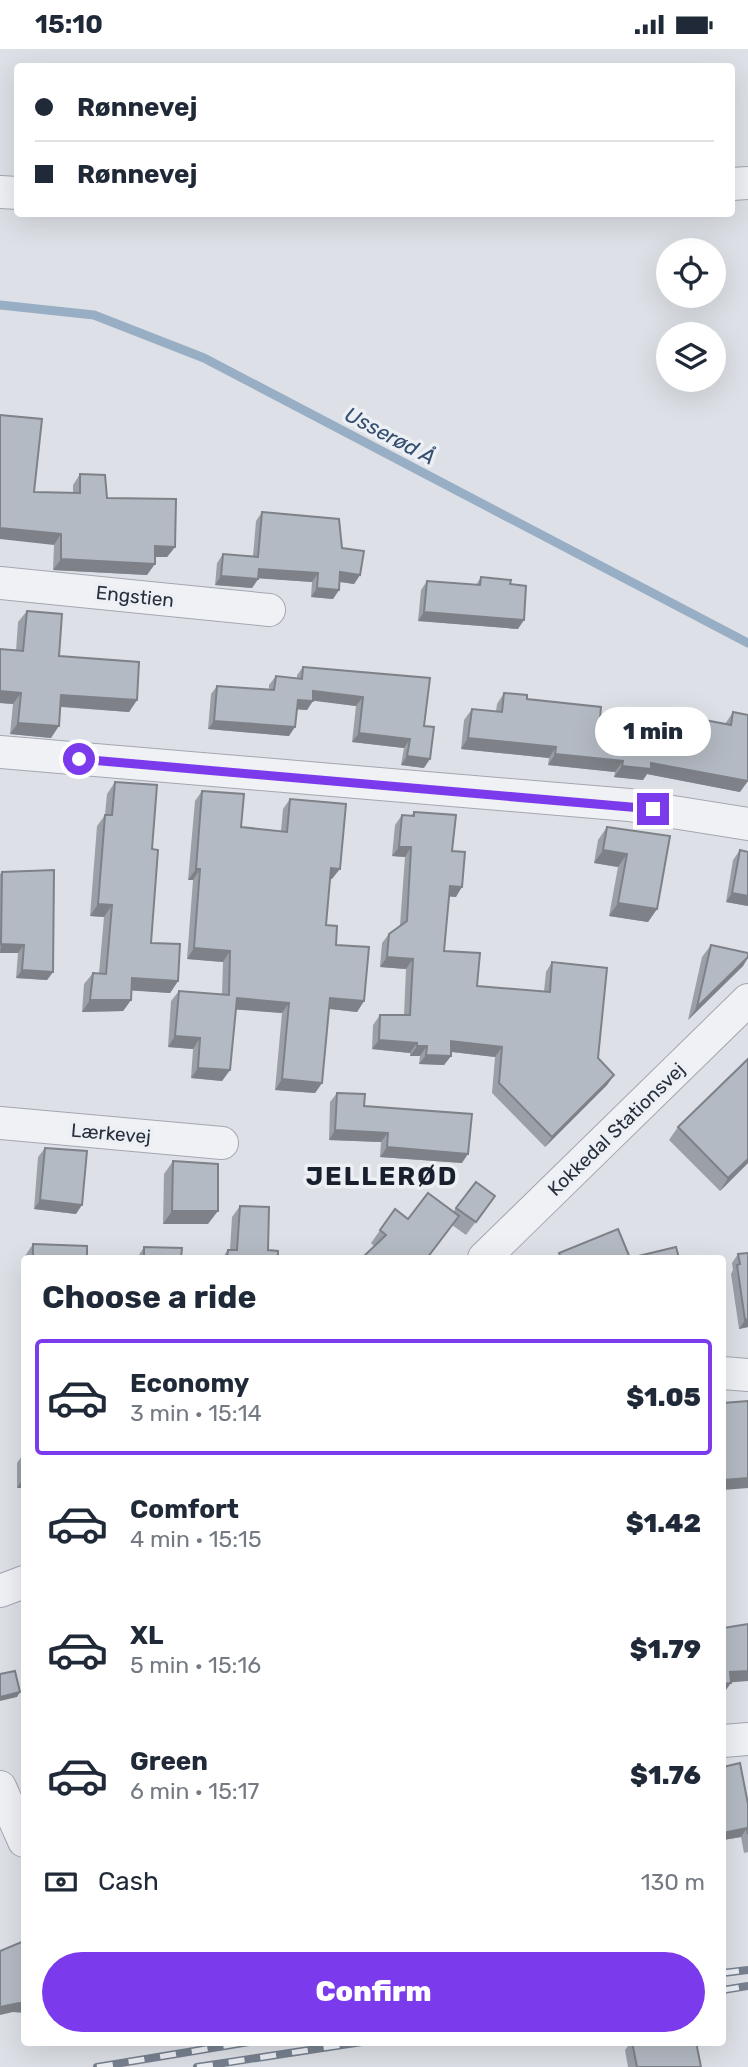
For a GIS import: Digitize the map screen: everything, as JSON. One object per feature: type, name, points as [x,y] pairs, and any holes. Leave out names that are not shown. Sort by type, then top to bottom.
[{"type":"street","name":"Engstien","points":[[0,583],[269,610]]},
{"type":"street","points":[[0,752],[629,805],[748,824]]},
{"type":"street","name":"Kokkedal Stationsvej","points":[[487,1255],[748,1000]]},
{"type":"street","name":"Lærkevej","points":[[0,1123],[222,1143]]},
{"type":"street","points":[[726,1373],[748,1375]]},
{"type":"street","points":[[0,1591],[21,1583]]},
{"type":"street","points":[[726,1741],[748,1739]]},
{"type":"street","points":[[0,1787],[21,1834]]},
{"type":"building","points":[[0,415],[42,419],[34,492],[80,493],[80,474],[105,475],[107,498],[176,499],[175,547],[155,546],[155,564],[61,559],[61,534],[0,528]]},
{"type":"building","points":[[262,512],[339,519],[342,548],[364,551],[360,575],[340,572],[339,590],[317,588],[318,573],[259,569],[258,579],[221,576],[223,554],[258,557]]},
{"type":"building","points":[[481,577],[511,580],[510,584],[526,586],[524,620],[424,612],[427,581],[480,585]]},
{"type":"building","points":[[27,611],[62,614],[59,656],[139,662],[137,700],[61,695],[59,726],[18,723],[21,693],[0,691],[0,649],[23,651]]},
{"type":"building","points":[[303,667],[430,678],[424,726],[434,727],[430,759],[407,756],[410,739],[359,733],[363,697],[313,691],[313,701],[298,700],[295,727],[214,721],[217,686],[274,690],[276,676],[302,679]]},
{"type":"building","points":[[504,693],[527,695],[527,699],[601,707],[600,719],[619,721],[618,728],[670,733],[673,714],[731,725],[733,712],[748,715],[748,781],[651,763],[651,769],[622,766],[623,761],[555,754],[556,747],[468,738],[472,709],[502,712]]},
{"type":"building","points":[[115,782],[157,785],[152,849],[158,850],[151,943],[180,944],[178,981],[132,978],[131,1000],[90,1000],[93,973],[106,974],[112,905],[98,904],[105,815],[112,815]]},
{"type":"building","points":[[202,791],[244,794],[241,827],[287,832],[290,799],[346,804],[340,869],[331,868],[326,925],[337,926],[336,945],[369,947],[364,1001],[330,998],[322,1083],[282,1079],[289,1003],[237,998],[230,1070],[198,1068],[200,1038],[175,1036],[179,991],[229,995],[230,951],[194,948]]},
{"type":"building","points":[[414,812],[456,815],[452,851],[465,852],[462,887],[450,886],[444,951],[480,953],[477,986],[550,992],[552,962],[607,968],[598,1058],[614,1075],[552,1137],[499,1083],[502,1047],[451,1041],[451,1056],[426,1055],[427,1046],[379,1040],[380,1015],[410,1015],[413,959],[387,957],[389,934],[407,921],[411,847],[399,847],[402,815],[414,816]]},
{"type":"building","points":[[607,827],[670,836],[657,909],[618,903],[627,854],[603,850]]},
{"type":"building","points":[[740,850],[748,852],[748,896],[732,893]]},
{"type":"building","points":[[54,870],[53,972],[22,970],[24,945],[1,944],[2,872]]},
{"type":"building","points":[[711,945],[748,953],[748,957],[697,1007]]},
{"type":"building","points":[[748,1059],[748,1159],[728,1178],[678,1127]]},
{"type":"building","points":[[337,1093],[365,1094],[364,1106],[472,1114],[468,1154],[387,1147],[388,1133],[335,1130]]},
{"type":"building","points":[[45,1148],[87,1151],[82,1205],[40,1200]]},
{"type":"building","points":[[173,1161],[218,1164],[218,1211],[172,1211]]},
{"type":"building","points":[[476,1182],[495,1196],[476,1222],[456,1208]]},
{"type":"building","points":[[428,1193],[459,1216],[429,1255],[365,1255],[386,1235],[380,1230],[395,1209],[408,1219]]},
{"type":"building","points":[[240,1206],[269,1207],[268,1250],[278,1251],[278,1255],[227,1255],[228,1250],[237,1250]]},
{"type":"building","points":[[618,1229],[629,1255],[560,1255],[559,1253]]},
{"type":"building","points":[[33,1244],[87,1246],[87,1255],[33,1255]]},
{"type":"building","points":[[144,1247],[182,1248],[181,1255],[144,1255]]},
{"type":"building","points":[[676,1247],[678,1255],[643,1255]]},
{"type":"building","points":[[748,1253],[748,1319],[745,1320],[737,1265],[740,1264],[738,1254]]},
{"type":"building","points":[[748,1401],[748,1478],[726,1480],[726,1403]]},
{"type":"building","points":[[748,1624],[748,1671],[730,1672],[731,1683],[726,1684],[726,1628]]},
{"type":"building","points":[[15,1671],[20,1692],[0,1697],[0,1674]]},
{"type":"building","points":[[740,1763],[748,1804],[748,1834],[747,1828],[726,1832],[726,1766]]},
{"type":"building","points":[[21,1942],[21,2003],[0,2007],[0,1951]]},
{"type":"building","points":[[633,2046],[697,2046],[701,2067],[637,2067]]},
{"type":"waterway","name":"Usserød Å","points":[[0,305],[94,315],[204,358],[748,643]]},
{"type":"railway","points":[[726,1973],[748,1970]]},
{"type":"railway","points":[[726,1990],[748,1986]]},
{"type":"railway","points":[[97,2067],[225,2046]]},
{"type":"railway","points":[[197,2067],[336,2046]]},
{"type":"district","name":"JELLERØD","points":[[382,1176]]},
{"type":"route","points":[[79,759],[653,809]]}]
